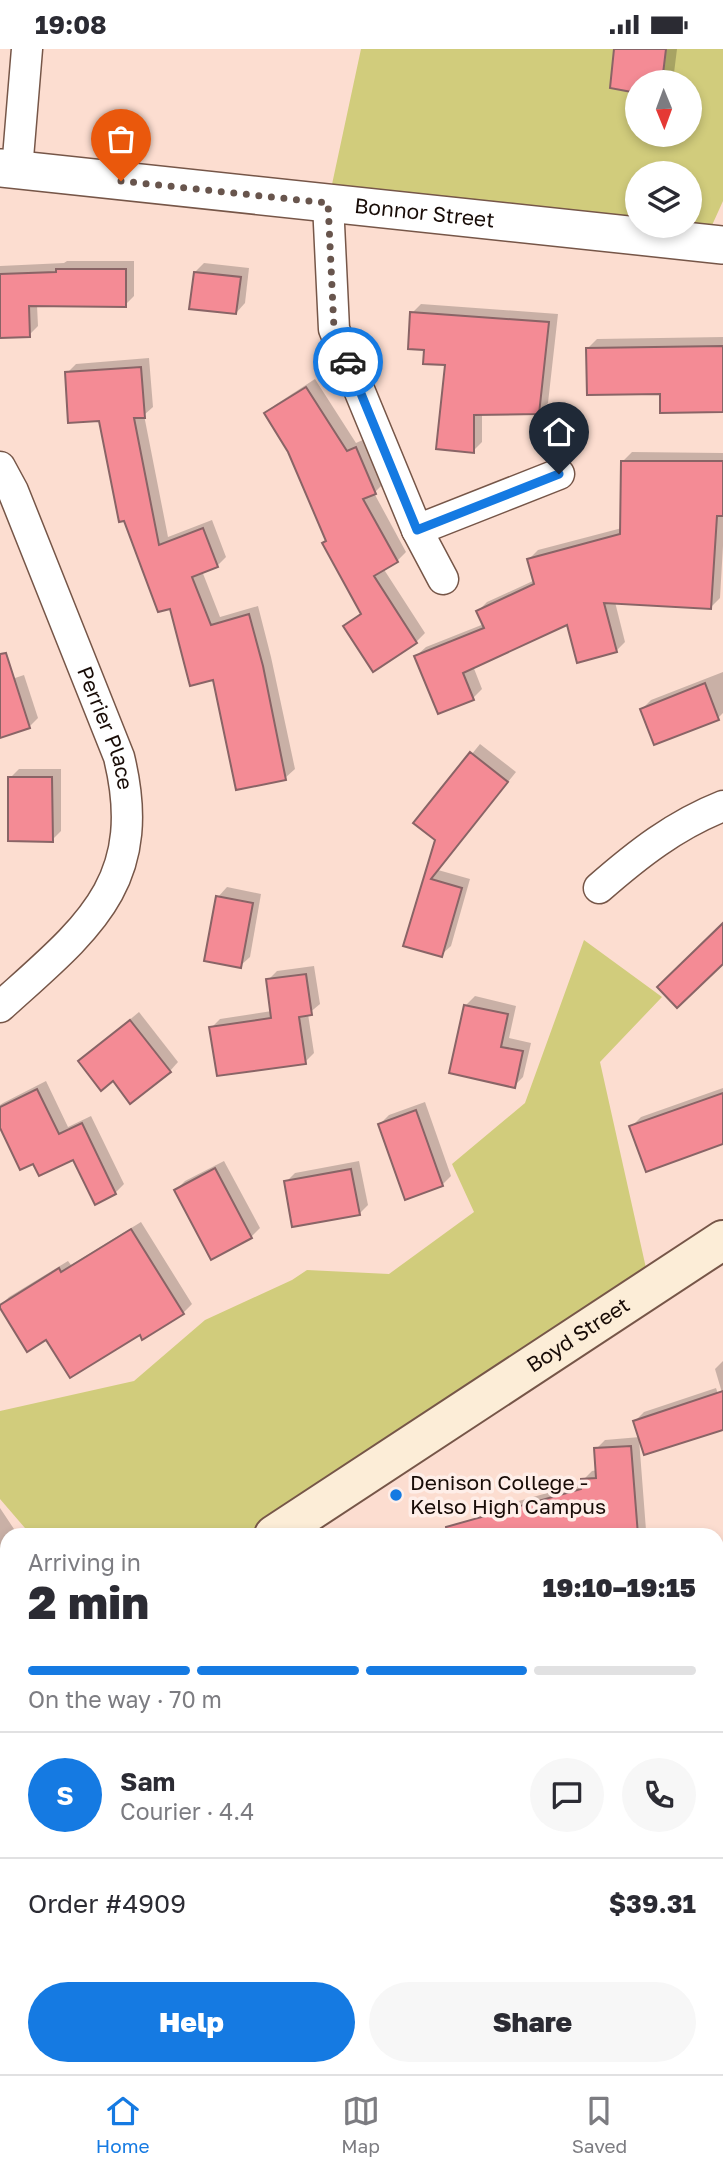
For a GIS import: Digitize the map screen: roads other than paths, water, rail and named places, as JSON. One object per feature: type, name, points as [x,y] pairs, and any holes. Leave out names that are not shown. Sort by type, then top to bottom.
[{"type":"main road","name":"Boyd Street","points":[[285,1528],[723,1240]]},
{"type":"street","points":[[9,169],[27,49]]},
{"type":"street","name":"Bonnor Street","points":[[9,169],[723,245]]},
{"type":"street","points":[[328,203],[334,329],[417,530],[443,579]]},
{"type":"street","name":"Perrier Place","points":[[0,467],[13,491],[119,757],[127,790],[128,822],[123,854],[112,885],[98,911],[83,930],[0,1007]]},
{"type":"street","points":[[417,530],[559,474]]},
{"type":"street","points":[[599,888],[637,854],[670,831],[723,806]]},
{"type":"street","points":[[0,976],[36,974]]},
{"type":"place","name":"Denison College - Kelso High Campus","points":[[396,1495]]}]
